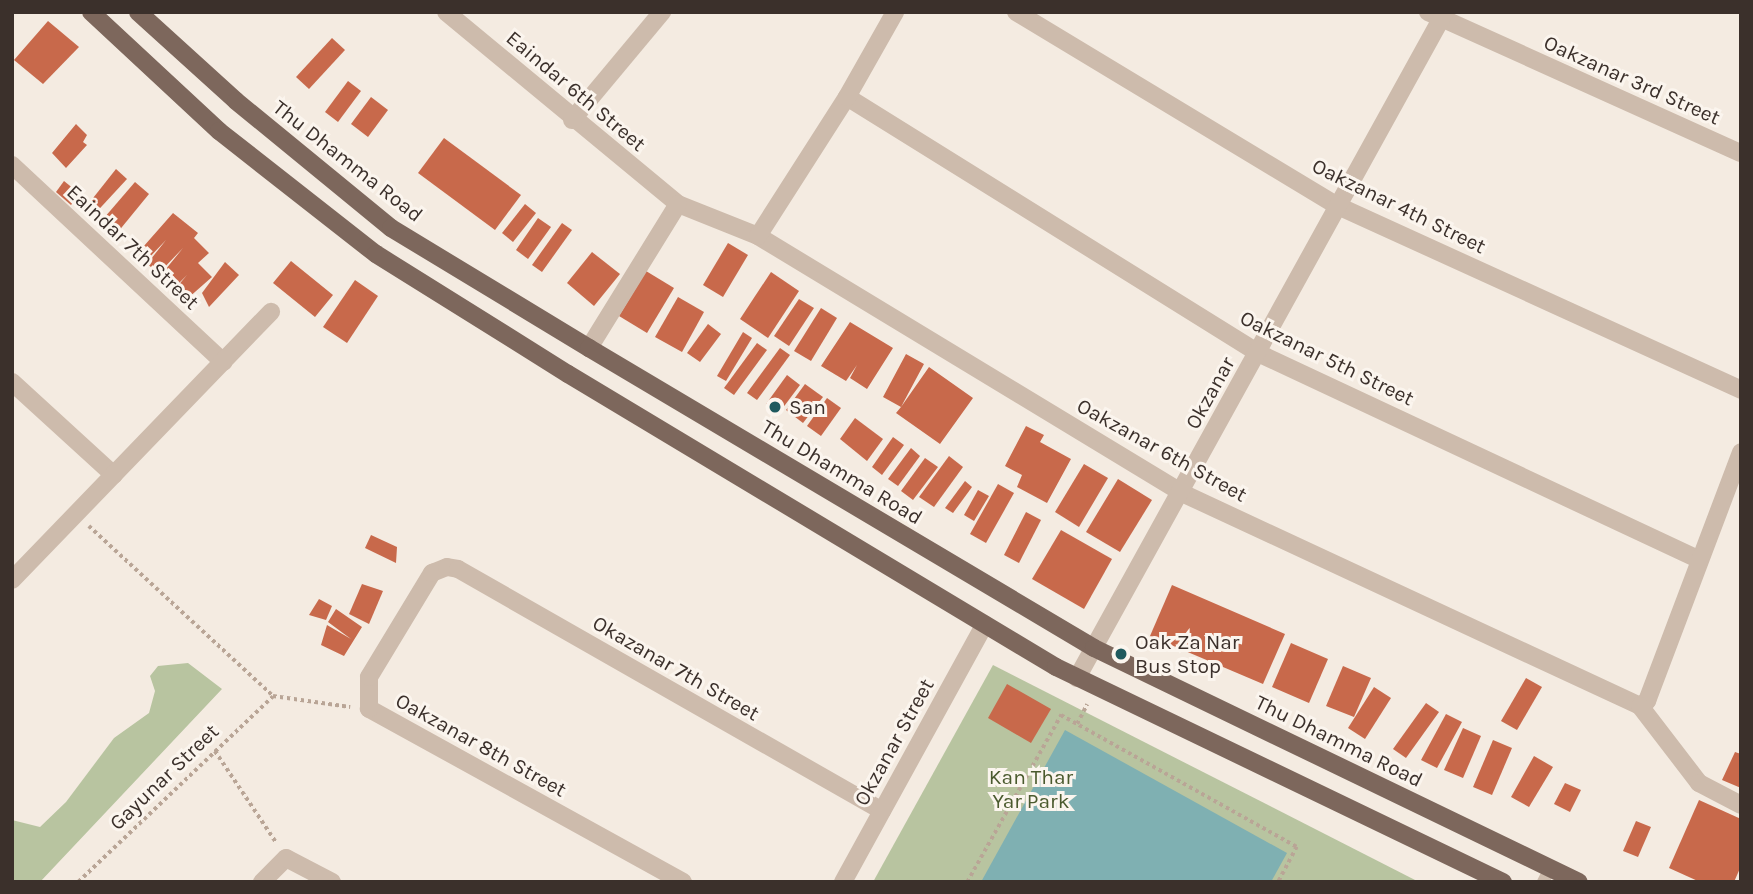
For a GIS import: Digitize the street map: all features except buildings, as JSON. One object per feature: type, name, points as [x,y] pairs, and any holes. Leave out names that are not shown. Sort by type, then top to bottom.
[{"type":"main road","points":[[91,12],[219,131],[376,254],[1077,678],[1503,882]]},
{"type":"main road","name":"Thu Dhamma Road","points":[[138,12],[236,101],[391,228],[589,348],[1094,648],[1546,875],[1579,882]]},
{"type":"street","name":"Eaindar 6th Street","points":[[446,12],[572,120],[678,204]]},
{"type":"street","points":[[758,236],[847,97],[895,12]]},
{"type":"street","name":"Oakzanar 4th Street","points":[[1016,12],[1338,206],[1741,390]]},
{"type":"street","points":[[572,120],[662,13]]},
{"type":"street","name":"Okzanar","points":[[1077,678],[1182,493],[1438,15]]},
{"type":"street","name":"Oakzanar 3rd Street","points":[[1438,15],[1741,153]]},
{"type":"street","name":"Oakzanar 5th Street","points":[[847,97],[1258,353],[1698,559]]},
{"type":"street","name":"Eaindar 7th Street","points":[[12,165],[223,362]]},
{"type":"street","points":[[589,348],[678,204]]},
{"type":"street","name":"Oakzanar 6th Street","points":[[678,204],[758,236],[1182,493],[1640,706]]},
{"type":"street","points":[[12,580],[271,312]]},
{"type":"street","points":[[12,382],[114,475]]},
{"type":"street","points":[[1741,452],[1698,559],[1647,701],[1640,706],[1699,783],[1741,805]]},
{"type":"street","name":"Oakzanar 8th Street","points":[[447,567],[432,573],[369,677],[369,709],[683,882]]},
{"type":"street","name":"Okazanar 7th Street","points":[[447,567],[882,811]]},
{"type":"street","name":"Okzanar Street","points":[[843,882],[985,624]]},
{"type":"street","points":[[265,877],[286,858],[332,882]]},
{"type":"path","points":[[77,515],[273,696],[369,709]]},
{"type":"path","points":[[1077,724],[1095,688]]},
{"type":"path","name":"Gayunar Street","points":[[78,882],[273,696]]},
{"type":"path","points":[[967,882],[1061,715],[1297,847],[1278,882]]},
{"type":"path","points":[[215,751],[286,858]]},
{"type":"green space","points":[[188,663],[222,689],[40,882],[12,882],[12,820],[40,827],[66,802],[114,738],[149,713],[155,691],[150,676],[158,666]]},
{"type":"green space","name":"Kan Thar Yar Park","points":[[993,665],[1419,882],[873,882]]},
{"type":"water","points":[[1065,730],[1287,853],[1271,882],[981,882]]},
{"type":"place","name":"San","points":[[775,407]]},
{"type":"place","name":"Oak Za Nar Bus Stop","points":[[1121,654]]}]
